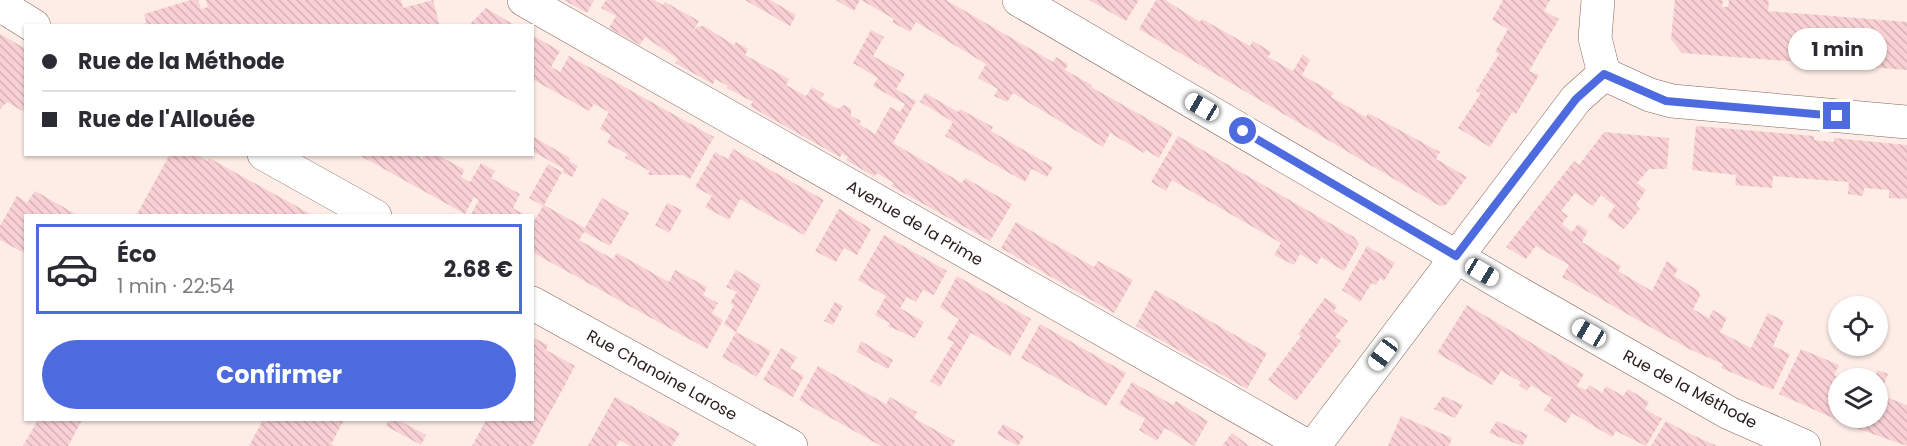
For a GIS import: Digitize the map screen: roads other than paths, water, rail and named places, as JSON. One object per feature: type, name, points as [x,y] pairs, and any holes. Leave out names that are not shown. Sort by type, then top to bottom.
[{"type":"street","points":[[0,0],[10,11],[31,24]]},
{"type":"street","name":"Avenue de la Prime","points":[[524,0],[1307,446]]},
{"type":"street","name":"Rue de la Méthode","points":[[1018,0],[1729,413],[1803,446]]},
{"type":"street","points":[[1598,0],[1595,38],[1604,74]]},
{"type":"street","points":[[1314,446],[1576,99],[1604,74]]},
{"type":"street","points":[[1604,74],[1666,101],[1907,122]]},
{"type":"street","points":[[268,156],[371,214]]},
{"type":"street","name":"Rue Chanoine Larose","points":[[534,304],[791,446]]}]
